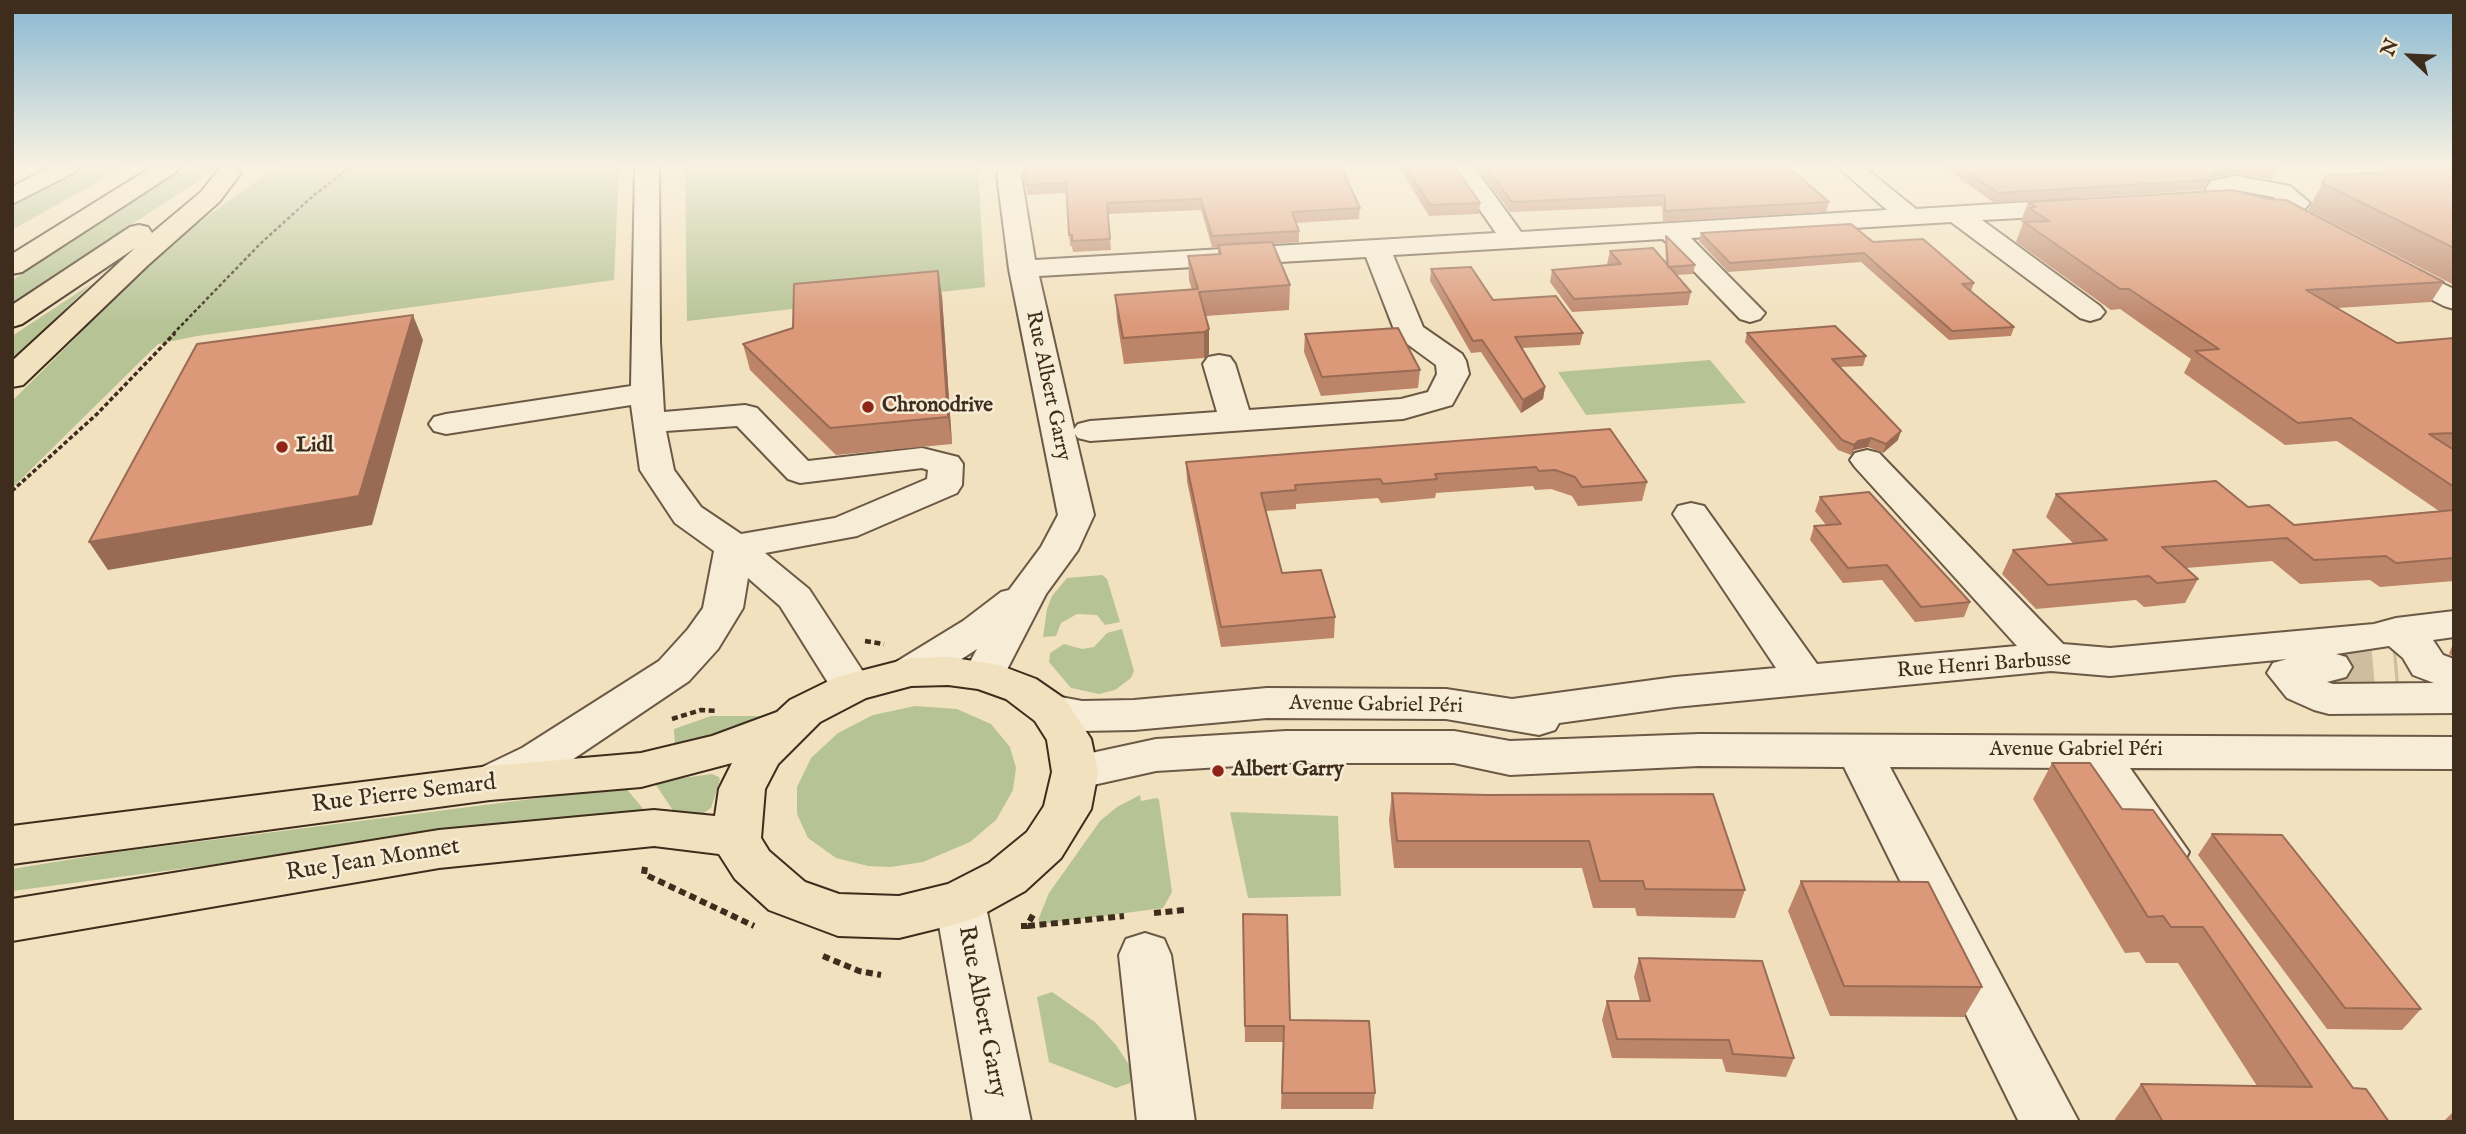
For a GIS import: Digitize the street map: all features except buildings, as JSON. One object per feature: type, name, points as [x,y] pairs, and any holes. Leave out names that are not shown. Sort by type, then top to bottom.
[{"type":"main road","points":[[12,242],[51,220]]},
{"type":"main road","points":[[12,266],[85,220]]},
{"type":"main road","points":[[12,318],[159,220]]},
{"type":"main road","points":[[12,378],[183,220]]},
{"type":"main road","points":[[948,671],[984,675],[1021,689],[1051,710],[1069,739],[1075,772],[1067,809],[1044,845],[1007,877],[960,902],[899,917],[838,915],[787,896],[752,865],[736,841],[742,789],[760,754],[790,723],[813,706],[852,687],[911,672],[948,671]]},
{"type":"main road","name":"Rue Pierre Semard","points":[[12,845],[490,783],[641,771],[722,750],[790,723]]},
{"type":"main road","name":"Rue Jean Monnet","points":[[12,920],[439,849],[654,828],[713,834],[736,841]]},
{"type":"street","points":[[646,220],[645,342],[648,408],[657,470],[688,514],[734,547],[795,598],[852,687]]},
{"type":"street","name":"Rue Albert Garry","points":[[984,675],[1028,591],[1059,550],[1076,515],[1023,269],[1016,220]]},
{"type":"street","points":[[1499,220],[1515,242]]},
{"type":"street","points":[[1023,269],[1879,220]]},
{"type":"street","points":[[1965,220],[2090,312]]},
{"type":"street","points":[[2305,220],[2312,226]]},
{"type":"street","points":[[1671,232],[1750,313]]},
{"type":"street","points":[[1090,431],[1403,410],[1441,398],[1453,374],[1451,361],[1410,332],[1377,250]]},
{"type":"street","points":[[2369,256],[2454,300]]},
{"type":"street","points":[[1219,363],[1236,421]]},
{"type":"street","points":[[446,424],[648,408],[745,415],[800,472],[922,458],[946,464],[944,485],[844,528],[734,547]]},
{"type":"street","points":[[1867,460],[2051,657]]},
{"type":"street","points":[[1691,514],[1807,681]]},
{"type":"street","points":[[490,783],[538,760],[674,671],[703,639],[723,608],[734,547]]},
{"type":"street","name":"Rue Albert Garry","points":[[911,672],[977,630],[1028,591]]},
{"type":"street","name":"Rue Henri Barbusse","points":[[1514,714],[1675,692],[2051,657],[2110,662],[2374,637],[2418,656],[2454,624]]},
{"type":"street","points":[[2331,667],[2288,673],[2302,688],[2329,699],[2454,698]]},
{"type":"street","name":"Avenue Gabriel Péri","points":[[1051,710],[1082,716],[1134,715],[1267,703],[1433,704],[1514,714],[1699,750]]},
{"type":"street","name":"Avenue Gabriel Péri","points":[[1075,772],[1156,755],[1286,747],[1454,747],[1510,758],[1699,750],[2454,752]]},
{"type":"street","points":[[1859,751],[2050,1122]]},
{"type":"street","points":[[2093,751],[2189,886]]},
{"type":"street","name":"Rue Albert Garry","points":[[960,902],[1002,1122]]},
{"type":"street","points":[[1141,928],[1166,1122]]},
{"type":"path","points":[[12,491],[97,414],[260,244],[287,220]]},
{"type":"path","points":[[1027,926],[1141,928],[1185,910]]},
{"type":"green space","points":[[12,220],[30,220],[12,230]]},
{"type":"green space","points":[[106,220],[138,220],[12,303],[12,280]]},
{"type":"green space","points":[[202,220],[617,220],[614,280],[197,336],[158,344],[12,488],[12,401],[174,240]]},
{"type":"green space","points":[[686,220],[981,220],[985,287],[687,321]]},
{"type":"green space","points":[[91,284],[12,361],[12,336]]},
{"type":"green space","points":[[1710,360],[1746,403],[1586,415],[1558,372]]},
{"type":"green space","points":[[1102,575],[1107,579],[1120,622],[1105,625],[1097,615],[1077,614],[1061,623],[1056,636],[1043,637],[1052,596],[1067,578]]},
{"type":"green space","points":[[1122,629],[1134,671],[1131,678],[1115,690],[1099,694],[1071,688],[1049,662],[1050,653],[1064,644],[1082,649],[1094,647],[1107,633]]},
{"type":"green space","points":[[915,706],[957,709],[991,724],[1010,747],[1016,768],[1013,790],[996,820],[970,842],[923,862],[890,867],[868,866],[836,858],[808,838],[797,814],[797,787],[811,758],[838,733],[873,715]]},
{"type":"green space","points":[[711,716],[762,716],[744,726],[675,747],[674,729]]},
{"type":"green space","points":[[712,774],[720,780],[711,808],[701,815],[674,812],[654,782]]},
{"type":"green space","points":[[625,787],[645,811],[12,891],[12,869],[110,853]]},
{"type":"green space","points":[[1140,795],[1141,801],[1157,798],[1159,800],[1172,892],[1163,908],[1042,924],[1038,920],[1049,893],[1100,821],[1117,807]]},
{"type":"green space","points":[[1230,812],[1338,816],[1341,896],[1248,898]]},
{"type":"green space","points":[[1052,992],[1095,1022],[1116,1045],[1133,1071],[1130,1083],[1116,1088],[1049,1062],[1037,997]]},
{"type":"tunnel","points":[[2331,667],[2397,661]]},
{"type":"place","name":"Chronodrive","points":[[868,407]]},
{"type":"place","name":"Lidl","points":[[282,447]]},
{"type":"place","name":"Albert Garry","points":[[1218,771]]}]
